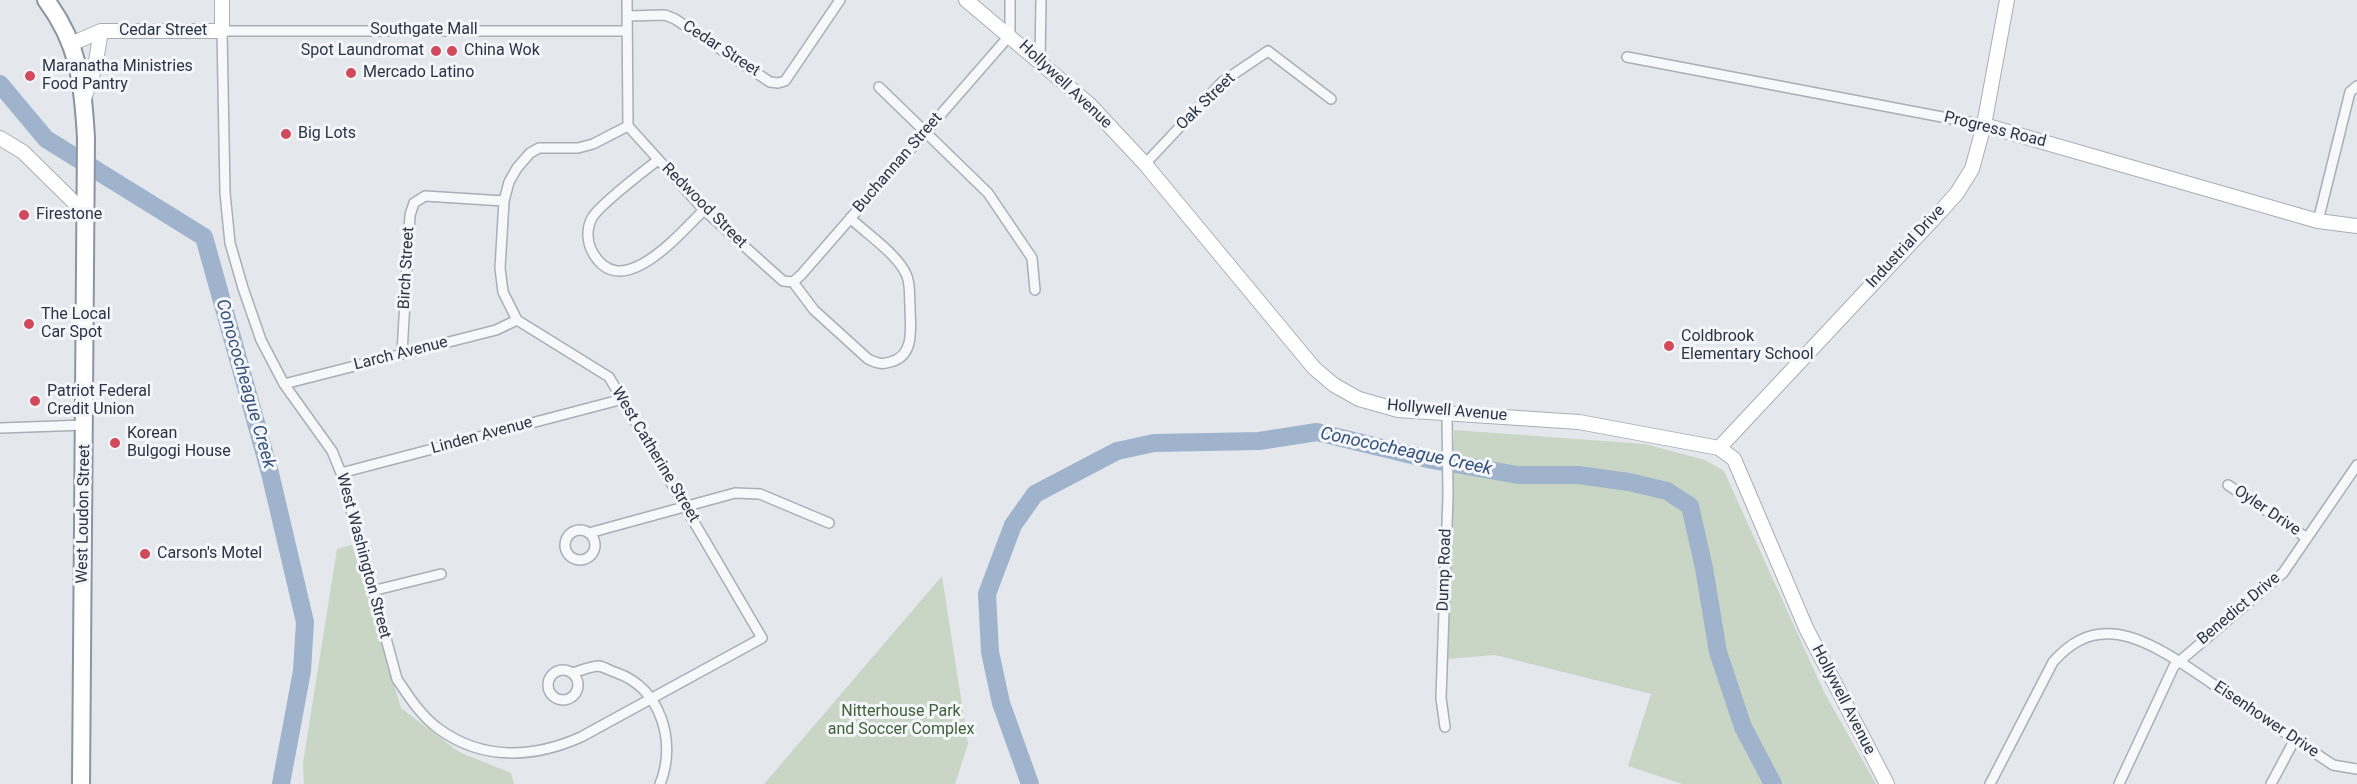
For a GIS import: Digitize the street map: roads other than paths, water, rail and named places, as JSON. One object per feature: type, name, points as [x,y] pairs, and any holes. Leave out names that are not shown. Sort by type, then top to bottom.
[{"type":"highway","name":"West Loudon Street","points":[[46,0],[60,19],[77,57],[84,99],[86,138],[81,784]]},
{"type":"street","name":"West Washington Street","points":[[222,0],[225,193],[228,230],[243,288],[261,340],[284,384],[332,451],[341,473],[397,679],[416,707],[439,729],[471,746],[495,752],[535,753],[561,747],[581,738],[762,638]]},
{"type":"street","points":[[517,320],[503,292],[501,280],[504,201],[509,182],[530,153],[539,148],[578,148],[593,144],[628,126],[627,0]]},
{"type":"street","name":"Cedar Street","points":[[627,16],[665,15],[675,19],[770,82],[778,84],[785,81],[840,0]]},
{"type":"street","name":"Hollywell Avenue","points":[[966,0],[1040,60],[1089,104],[1145,164],[1314,368],[1334,385],[1359,399],[1398,410],[1549,418],[1579,422],[1719,448],[1734,459],[1806,628],[1887,784]]},
{"type":"street","points":[[1010,0],[1010,35]]},
{"type":"street","points":[[1040,60],[1041,0]]},
{"type":"street","name":"Industrial Drive","points":[[1719,448],[1957,193],[1972,169],[1984,125],[2007,0]]},
{"type":"street","points":[[71,44],[101,31]]},
{"type":"street","name":"Cedar Street","points":[[84,99],[95,67],[101,31],[222,31]]},
{"type":"street","name":"Southgate Mall","points":[[222,31],[627,31]]},
{"type":"street","name":"Buchannan Street","points":[[788,281],[801,275],[1010,35]]},
{"type":"street","name":"Oak Street","points":[[1145,164],[1222,82],[1268,51],[1331,99]]},
{"type":"street","name":"Progress Road","points":[[1627,57],[1984,125],[2318,221],[2357,226]]},
{"type":"street","points":[[2318,221],[2350,92],[2357,86]]},
{"type":"street","points":[[879,87],[988,193],[1032,258],[1035,290]]},
{"type":"street","name":"Redwood Street","points":[[628,126],[704,210],[788,281],[814,310],[868,359],[877,363],[888,363],[902,356],[908,348],[910,338],[909,284],[899,263],[850,218]]},
{"type":"street","points":[[0,138],[23,152],[86,214]]},
{"type":"street","points":[[658,160],[592,217],[587,237],[593,253],[601,263],[617,272],[631,270],[644,264],[657,255],[704,210]]},
{"type":"street","name":"Birch Street","points":[[402,353],[410,215],[414,202],[425,196],[504,201]]},
{"type":"street","name":"Larch Avenue","points":[[284,384],[496,330],[517,320]]},
{"type":"street","name":"West Catherine Street","points":[[517,320],[609,377],[762,638]]},
{"type":"street","name":"Linden Avenue","points":[[341,473],[623,399]]},
{"type":"street","name":"Dump Road","points":[[1445,727],[1441,698],[1448,496],[1447,414]]},
{"type":"street","points":[[0,428],[85,425]]},
{"type":"street","name":"Benedict Drive","points":[[2178,661],[2283,573],[2357,465]]},
{"type":"street","name":"Oyler Drive","points":[[2228,485],[2307,538]]},
{"type":"street","points":[[589,533],[735,494],[760,494],[829,523]]},
{"type":"street","points":[[372,591],[441,574]]},
{"type":"street","name":"Eisenhower Drive","points":[[1990,784],[2053,662],[2066,647],[2091,634],[2114,634],[2139,640],[2178,661],[2333,765],[2357,770]]},
{"type":"street","points":[[2119,784],[2178,661]]},
{"type":"street","points":[[572,673],[599,666],[626,676],[651,698],[665,727],[668,749],[665,771],[660,784]]},
{"type":"street","points":[[2271,784],[2295,739]]},
{"type":"waterway","name":"Conococheague Creek","points":[[0,84],[46,139],[204,237],[270,473],[305,622],[302,671],[281,784]]},
{"type":"waterway","name":"Conococheague Creek","points":[[1030,784],[1001,703],[990,652],[987,594],[1013,525],[1035,494],[1117,451],[1154,443],[1259,441],[1317,432],[1432,460],[1518,475],[1578,475],[1629,482],[1667,491],[1690,506],[1704,568],[1718,652],[1743,727],[1773,784]]},
{"type":"place","name":"Spot Laundromat","points":[[436,51]]},
{"type":"place","name":"China Wok","points":[[452,51]]},
{"type":"place","name":"Mercado Latino","points":[[351,73]]},
{"type":"place","name":"Maranatha Ministries Food Pantry","points":[[30,76]]},
{"type":"place","name":"Big Lots","points":[[286,134]]},
{"type":"place","name":"Firestone","points":[[24,215]]},
{"type":"place","name":"The Local Car Spot","points":[[29,324]]},
{"type":"place","name":"Coldbrook Elementary School","points":[[1669,346]]},
{"type":"place","name":"Patriot Federal Credit Union","points":[[35,401]]},
{"type":"place","name":"Korean Bulgogi House","points":[[115,443]]},
{"type":"place","name":"Carson's Motel","points":[[145,554]]},
{"type":"park label","name":"Nitterhouse Park and Soccer Complex","points":[[901,721]]}]
